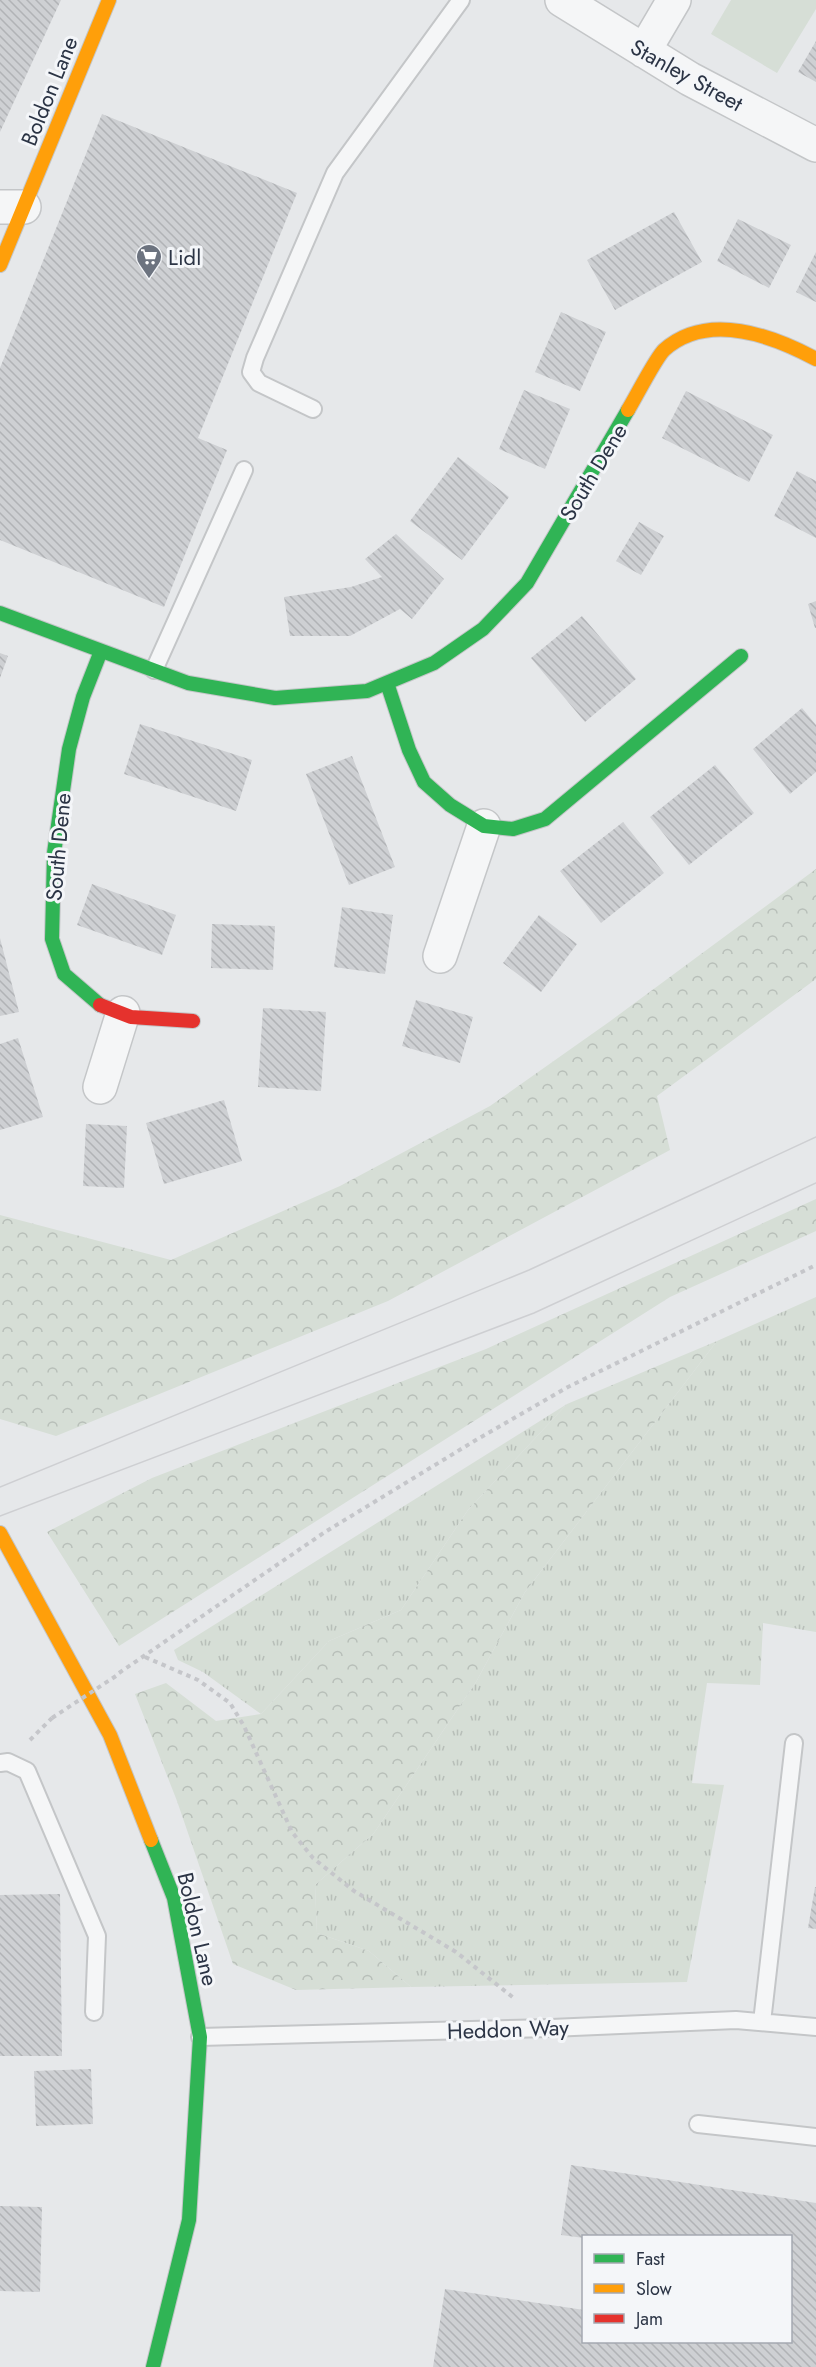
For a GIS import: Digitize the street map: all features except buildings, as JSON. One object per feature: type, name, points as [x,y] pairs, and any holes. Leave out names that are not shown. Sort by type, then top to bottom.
[{"type":"street","name":"Boldon Lane","points":[[0,265],[12,207],[109,0]]},
{"type":"street","name":"Stanley Street","points":[[562,0],[690,79],[816,145]]},
{"type":"street","points":[[644,51],[674,0]]},
{"type":"street","name":"South Dene","points":[[0,613],[188,683],[275,698],[367,691],[434,663],[483,629],[527,583],[663,351],[694,333],[742,330],[791,345],[816,359]]},
{"type":"street","name":"South Dene","points":[[102,651],[83,697],[69,749],[54,853],[52,939],[64,974],[95,1003],[131,1017],[193,1021]]},
{"type":"street","points":[[387,683],[409,750],[424,782],[450,805],[484,826],[513,829],[545,819],[741,656]]},
{"type":"street","points":[[441,956],[484,826]]},
{"type":"street","points":[[100,1087],[123,1013]]},
{"type":"street","name":"Boldon Lane","points":[[0,1533],[110,1736],[174,1898],[200,2037],[189,2220],[153,2367]]},
{"type":"lane","points":[[313,409],[259,382],[251,372],[255,358],[335,173],[462,0]]},
{"type":"lane","points":[[154,670],[244,470]]},
{"type":"lane","points":[[762,2022],[794,1743]]},
{"type":"lane","points":[[0,1763],[8,1762],[27,1771],[97,1936],[94,2012]]},
{"type":"lane","name":"Heddon Way","points":[[200,2037],[551,2028],[736,2020],[816,2027]]},
{"type":"lane","points":[[698,2124],[816,2137]]},
{"type":"path","points":[[52,1718],[326,1532],[486,1434],[568,1387],[816,1265]]},
{"type":"path","points":[[145,1656],[198,1680],[230,1703],[244,1726],[292,1832],[313,1858],[354,1891],[456,1952],[551,2028]]},
{"type":"green space","points":[[731,0],[816,0],[816,9],[777,73],[711,34]]},
{"type":"green space","points":[[816,869],[816,979],[657,1096],[670,1150],[388,1301],[56,1436],[0,1419],[0,1215],[171,1260],[340,1186],[490,1106],[609,1022]]},
{"type":"green space","points":[[816,1199],[816,1231],[670,1297],[119,1646],[47,1532],[152,1478],[486,1349]]},
{"type":"green space","points":[[816,1297],[816,1632],[763,1623],[760,1685],[707,1683],[692,1783],[724,1785],[687,1982],[411,1987],[369,1951],[317,1933],[315,1885],[374,1833],[476,1682],[525,1592],[717,1341]]},
{"type":"green space","points":[[717,1341],[525,1592],[476,1682],[374,1833],[315,1885],[317,1933],[369,1951],[411,1987],[296,1990],[233,1964],[177,1801],[135,1694],[166,1683],[216,1721],[261,1714],[329,1641],[401,1610],[468,1510],[567,1404]]},
{"type":"green space","points":[[567,1404],[468,1510],[401,1610],[329,1641],[261,1714],[203,1672],[178,1660],[174,1650]]},
{"type":"tram line","points":[[0,1487],[529,1270],[816,1137]]},
{"type":"tram line","points":[[0,1516],[534,1313],[816,1183]]},
{"type":"traffic: fast","points":[[0,613],[188,683],[275,698],[367,691],[434,663],[483,629],[527,583],[628,410]]},
{"type":"traffic: fast","points":[[100,1005],[64,974],[52,939],[54,853],[69,749],[83,697],[101,651]]},
{"type":"traffic: fast","points":[[387,683],[409,750],[424,782],[450,805],[484,826],[513,829],[545,819],[741,656]]},
{"type":"traffic: fast","points":[[151,1840],[174,1898],[200,2037],[189,2220],[153,2367]]},
{"type":"traffic: slow","points":[[0,265],[109,0]]},
{"type":"traffic: slow","points":[[628,410],[664,350],[681,338],[700,332],[720,329],[760,335],[816,359]]},
{"type":"traffic: slow","points":[[0,1533],[110,1735],[151,1840]]},
{"type":"traffic: jam","points":[[100,1005],[131,1017],[193,1021]]},
{"type":"place","name":"Lidl","points":[[149,280]]}]
